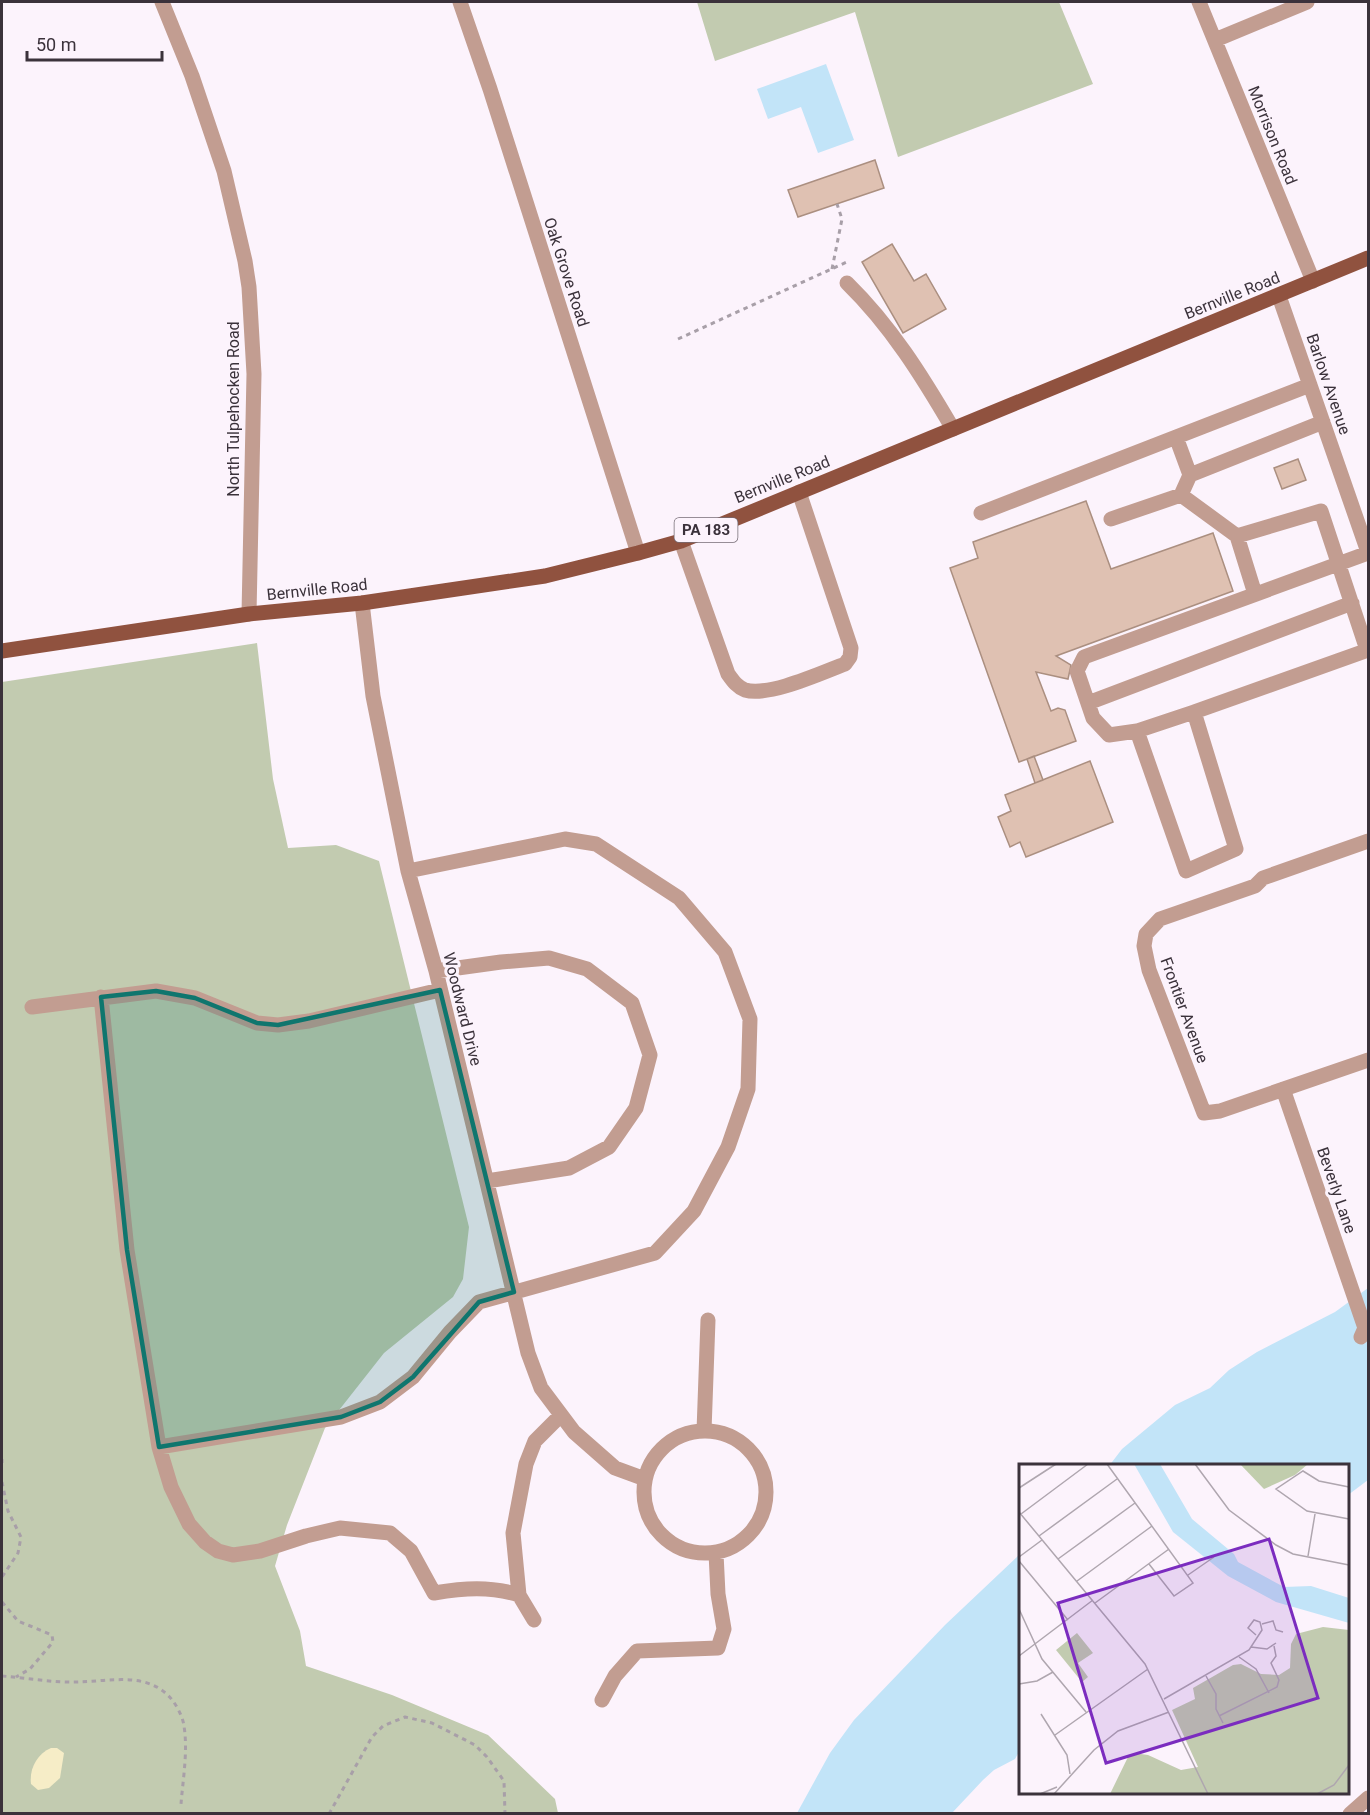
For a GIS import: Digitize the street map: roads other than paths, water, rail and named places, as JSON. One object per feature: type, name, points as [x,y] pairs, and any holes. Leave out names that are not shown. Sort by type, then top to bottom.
[{"type":"main road","name":"Bernville Road","points":[[2,651],[249,614],[362,603],[545,576],[681,541],[1368,258]]},
{"type":"street","name":"North Tulpehocken Road","points":[[162,2],[192,76],[224,171],[249,287],[254,374],[249,614]]},
{"type":"street","name":"Oak Grove Road","points":[[460,2],[490,89],[638,553]]},
{"type":"street","name":"Morrison Road","points":[[1199,2],[1313,281]]},
{"type":"street","points":[[1215,40],[1307,2]]},
{"type":"street","points":[[847,283],[866,301],[900,343],[953,429]]},
{"type":"street","name":"Barlow Avenue","points":[[1279,296],[1368,552]]},
{"type":"street","points":[[981,513],[1310,385]]},
{"type":"street","points":[[1112,519],[1181,495],[1190,475],[1323,422]]},
{"type":"street","points":[[1176,437],[1190,475]]},
{"type":"street","points":[[681,541],[728,674],[735,684],[746,690],[766,692],[845,664],[852,648],[800,492]]},
{"type":"street","points":[[1181,495],[1237,536],[1255,594]]},
{"type":"street","points":[[1237,536],[1321,511],[1338,564],[1368,650],[1137,731],[1110,735],[1093,718],[1077,671],[1084,657],[1338,564],[1368,552]]},
{"type":"street","name":"Woodward Drive","points":[[362,603],[373,696],[408,871],[436,971],[528,1353],[541,1388],[574,1432],[615,1468],[645,1479]]},
{"type":"street","points":[[1088,703],[1352,603]]},
{"type":"street","points":[[1137,731],[1186,871],[1236,849],[1194,712]]},
{"type":"street","points":[[159,1447],[342,1417],[380,1402],[413,1377],[450,1332],[479,1302],[654,1253],[694,1211],[728,1147],[748,1089],[750,1019],[725,952],[680,898],[596,844],[565,839],[408,871]]},
{"type":"street","name":"Frontier Avenue","points":[[1283,1089],[1220,1111],[1204,1113],[1149,970],[1144,946],[1146,934],[1160,919],[1255,886],[1263,878],[1368,841]]},
{"type":"street","points":[[436,971],[549,958],[587,969],[632,1003],[650,1055],[636,1108],[609,1147],[569,1168],[487,1181]]},
{"type":"street","points":[[32,1007],[156,990],[195,998],[257,1023],[278,1024],[309,1021],[440,990]]},
{"type":"street","points":[[101,997],[127,1250],[159,1447],[171,1487],[189,1524],[204,1542],[218,1551],[233,1555],[260,1551],[340,1528],[390,1533],[411,1551],[434,1593],[465,1587],[500,1589],[519,1595]]},
{"type":"street","points":[[1283,1089],[1368,1060]]},
{"type":"street","name":"Beverly Lane","points":[[1283,1089],[1365,1328],[1361,1337]]},
{"type":"street","points":[[704,1431],[708,1320]]},
{"type":"street","points":[[534,1620],[519,1595],[513,1533],[526,1464],[536,1441],[561,1415]]},
{"type":"street","points":[[694,1431],[704,1431],[718,1431],[740,1441],[757,1458],[766,1480],[766,1505],[756,1527],[739,1544],[716,1553],[692,1553],[670,1543],[653,1526],[644,1503],[645,1479],[654,1456],[671,1440],[694,1431]]},
{"type":"street","points":[[602,1700],[615,1676],[637,1651],[718,1648],[724,1629],[718,1594],[716,1553]]},
{"type":"street","points":[[1350,1814],[1368,1798]]},
{"type":"water","points":[[826,64],[854,140],[818,153],[801,107],[768,119],[757,89]]},
{"type":"water","points":[[1368,1288],[1368,1480],[1349,1494],[1349,1464],[1111,1464],[1122,1449],[1175,1405],[1210,1388],[1229,1370],[1257,1352],[1335,1312]]},
{"type":"water","points":[[1019,1555],[1019,1752],[1015,1759],[994,1770],[952,1813],[797,1813],[830,1753],[854,1720],[945,1625]]}]
